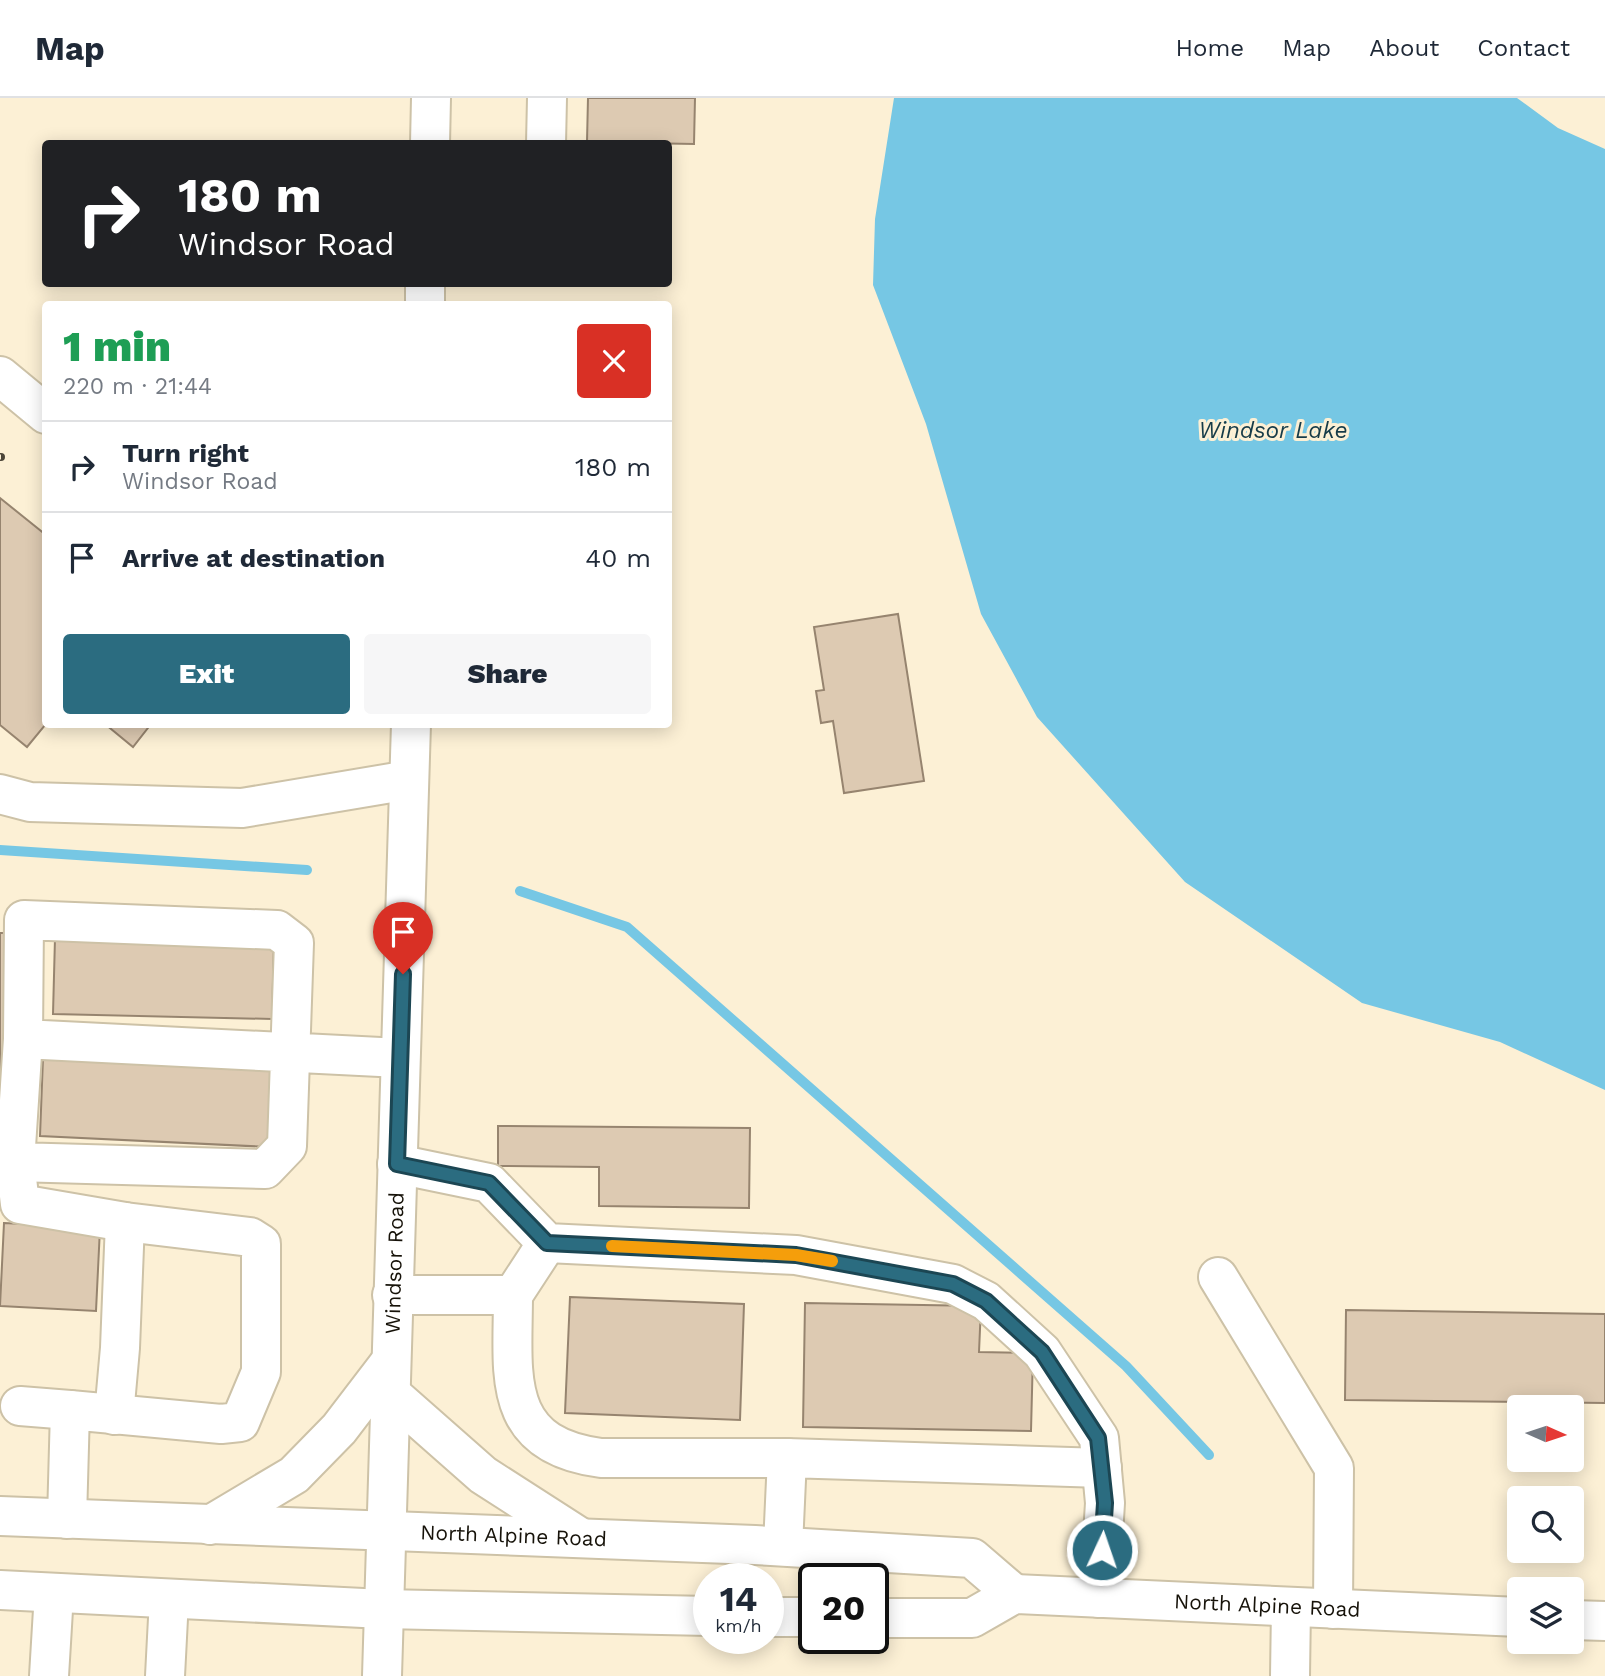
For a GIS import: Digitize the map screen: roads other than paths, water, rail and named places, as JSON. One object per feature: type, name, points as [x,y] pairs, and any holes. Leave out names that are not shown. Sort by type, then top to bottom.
[{"type":"main road","points":[[430,140],[431,98]]},
{"type":"main road","points":[[546,140],[547,98]]},
{"type":"main road","points":[[0,376],[42,411]]},
{"type":"main road","name":"Windsor Road","points":[[382,1676],[411,728]]},
{"type":"main road","points":[[0,794],[30,802],[242,808],[409,779]]},
{"type":"main road","points":[[7,1162],[265,1168],[287,1146],[294,943],[277,930],[12,920],[23,1039],[7,1162],[20,1204],[125,1222],[250,1237],[261,1244],[261,1372],[240,1422],[221,1424],[20,1406]]},
{"type":"main road","points":[[23,1039],[400,1058]]},
{"type":"main road","points":[[397,1164],[489,1183],[547,1243],[796,1255],[953,1284],[986,1301],[1042,1352],[1098,1438],[1105,1503],[1099,1598]]},
{"type":"main road","points":[[114,1415],[120,1348],[125,1222]]},
{"type":"main road","points":[[547,1243],[513,1295],[513,1385],[526,1420],[549,1443],[579,1455],[601,1458],[787,1458],[1102,1468]]},
{"type":"main road","points":[[1218,1277],[1334,1468],[1333,1609]]},
{"type":"main road","points":[[393,1294],[513,1295]]},
{"type":"main road","points":[[211,1525],[294,1475],[390,1377],[483,1475],[580,1538]]},
{"type":"main road","points":[[66,1519],[70,1410]]},
{"type":"main road","points":[[783,1546],[787,1458]]},
{"type":"main road","name":"North Alpine Road","points":[[0,1516],[783,1546],[972,1559],[1014,1594],[1507,1616]]},
{"type":"main road","points":[[0,1590],[383,1609],[693,1616]]},
{"type":"main road","points":[[49,1676],[54,1593]]},
{"type":"main road","points":[[889,1618],[972,1618],[1014,1594]]},
{"type":"main road","points":[[165,1676],[169,1599]]},
{"type":"main road","points":[[1290,1606],[1290,1676]]},
{"type":"main road","points":[[1584,1620],[1605,1621]]},
{"type":"water","name":"Windsor Lake","points":[[894,98],[1517,98],[1558,128],[1605,149],[1605,1090],[1500,1042],[1362,1003],[1185,882],[1037,717],[981,614],[926,424],[873,285],[875,219]]},
{"type":"waterway","points":[[0,850],[307,870]]},
{"type":"waterway","points":[[520,891],[627,927],[1126,1366],[1209,1455]]}]
